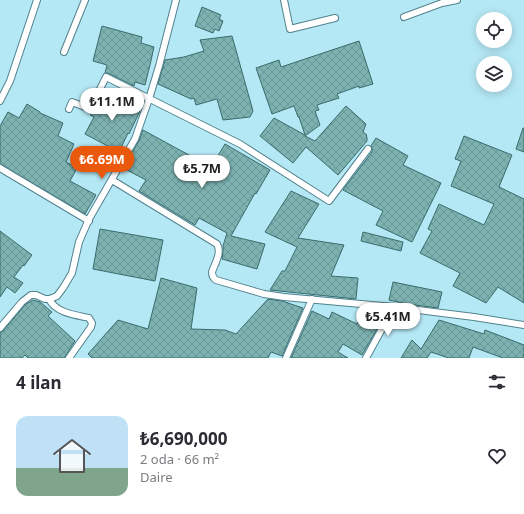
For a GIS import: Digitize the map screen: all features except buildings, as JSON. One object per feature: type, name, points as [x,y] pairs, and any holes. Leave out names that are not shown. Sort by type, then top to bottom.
[{"type":"street","points":[[0,101],[10,80],[37,0]]},
{"type":"street","points":[[64,52],[85,0]]},
{"type":"street","points":[[0,328],[22,302],[32,295],[45,299],[54,298],[57,296],[72,274],[79,242],[89,221],[135,139],[159,66],[176,0]]},
{"type":"street","points":[[284,0],[290,29],[335,18]]},
{"type":"street","points":[[404,17],[442,3],[457,0]]},
{"type":"street","points":[[69,108],[72,102],[90,109],[106,77],[240,144],[329,202],[368,149]]},
{"type":"street","points":[[0,168],[89,221]]},
{"type":"street","points":[[112,180],[217,244],[220,251],[212,272],[214,279],[264,294],[394,307],[474,317],[524,326]]},
{"type":"street","points":[[49,299],[57,308],[89,318],[91,321],[91,326],[69,358]]},
{"type":"street","points":[[286,358],[312,299]]},
{"type":"street","points":[[366,358],[394,307]]}]
